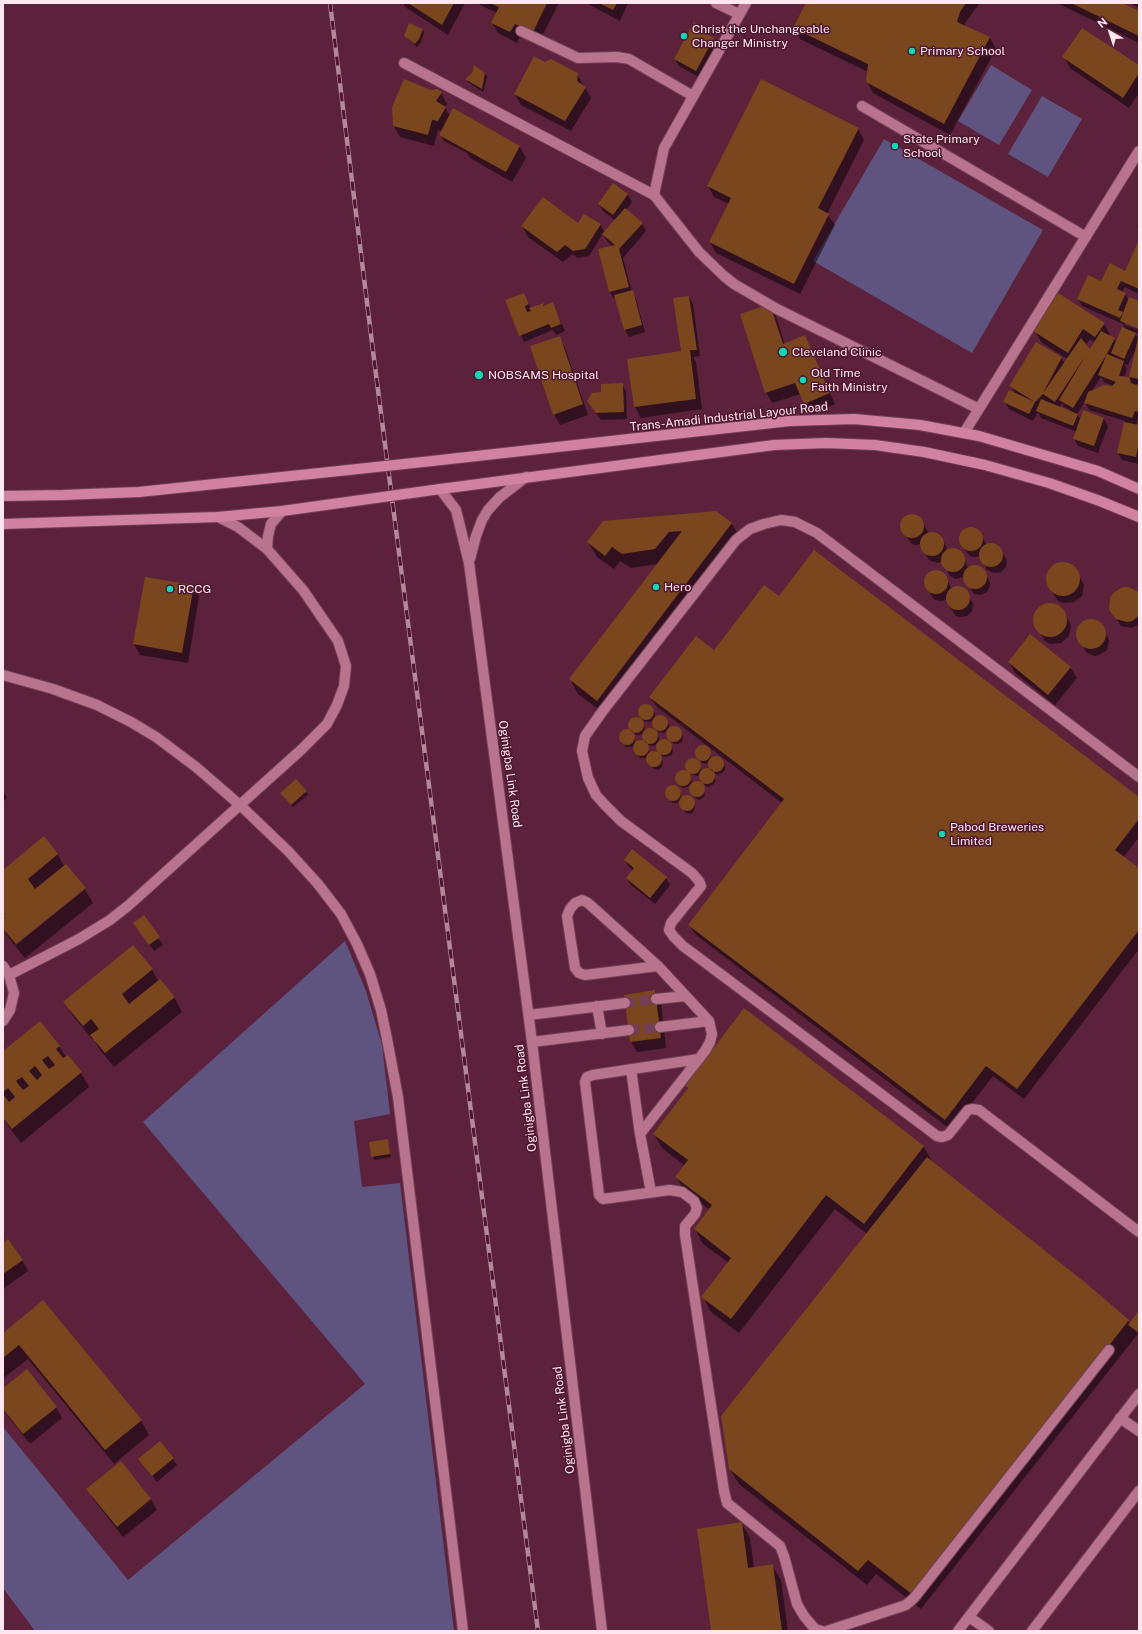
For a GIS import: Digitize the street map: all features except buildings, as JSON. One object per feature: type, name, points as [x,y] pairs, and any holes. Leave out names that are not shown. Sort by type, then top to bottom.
[{"type":"main road","name":"Trans-Amadi Industrial Layour Road","points":[[3,496],[139,492],[790,422],[854,419],[920,425],[979,436],[1098,471],[1139,490]]},
{"type":"main road","points":[[3,524],[218,517],[282,511],[436,489],[774,446],[826,443],[875,445],[924,452],[985,465],[1049,483],[1139,517]]},
{"type":"street","points":[[716,3],[739,14]]},
{"type":"street","points":[[654,195],[664,148],[746,3]]},
{"type":"street","points":[[521,31],[578,58],[617,57],[629,59],[693,96]]},
{"type":"street","points":[[404,63],[654,195],[699,252],[734,284],[777,309],[979,409]]},
{"type":"street","points":[[862,106],[1086,237]]},
{"type":"street","points":[[964,433],[1139,151]]},
{"type":"street","points":[[469,563],[476,536],[482,520],[488,510],[500,497],[526,478]]},
{"type":"street","name":"Oginigba Link Road","points":[[436,489],[456,510],[469,563],[532,1042],[602,1631]]},
{"type":"street","points":[[267,549],[271,524],[282,511]]},
{"type":"street","points":[[3,1021],[10,1010],[14,993],[6,971],[79,939],[110,920],[129,905],[241,806],[302,749],[327,724],[337,705],[344,686],[346,666],[338,641],[303,590],[267,549],[238,527],[218,517]]},
{"type":"street","points":[[1139,777],[817,533],[795,522],[781,520],[750,529],[736,540],[602,712],[585,736],[582,750],[588,778],[596,795],[621,821],[692,873],[699,881],[700,886],[671,923],[669,930],[674,938],[683,946],[937,1136],[942,1137],[948,1135],[968,1110],[979,1110],[1139,1232]]},
{"type":"street","points":[[3,675],[53,689],[97,705],[131,722],[156,737],[190,763],[241,806],[288,851],[318,884],[341,914],[357,944],[370,974],[380,1010],[398,1097],[462,1631]]},
{"type":"street","points":[[640,1134],[698,1060],[710,1042],[712,1034],[709,1021],[658,966],[588,902],[582,900],[575,903],[570,909],[567,916],[575,968],[579,973],[585,975],[658,966]]},
{"type":"street","points":[[656,999],[686,996]]},
{"type":"street","points":[[528,1015],[625,1003]]},
{"type":"street","points":[[598,1006],[602,1034]]},
{"type":"street","points":[[660,1027],[709,1021]]},
{"type":"street","points":[[532,1042],[629,1030]]},
{"type":"street","points":[[698,1060],[587,1077],[585,1082],[599,1195],[603,1199],[670,1190],[682,1192],[694,1201],[697,1208],[695,1214],[685,1226],[685,1235],[727,1503],[780,1546],[798,1604],[804,1616],[815,1629],[822,1631]]},
{"type":"street","points":[[631,1070],[640,1134],[651,1192]]},
{"type":"street","points":[[827,1631],[906,1605],[914,1598],[1109,1350]]},
{"type":"street","points":[[958,1631],[1139,1394]]},
{"type":"street","points":[[1120,1418],[1139,1431]]},
{"type":"street","points":[[1032,1631],[1139,1491]]},
{"type":"street","points":[[969,1617],[989,1631]]},
{"type":"shaded area","points":[[991,65],[1032,90],[999,145],[958,121]]},
{"type":"shaded area","points":[[1042,96],[1082,119],[1048,177],[1008,154]]},
{"type":"shaded area","points":[[884,139],[1043,230],[972,353],[813,261]]},
{"type":"shaded area","points":[[345,941],[366,991],[382,1045],[390,1114],[354,1121],[362,1187],[400,1183],[454,1631],[35,1631],[3,1588],[3,1427],[128,1580],[365,1384],[143,1122]]},
{"type":"tunnel","points":[[625,1003],[656,999]]},
{"type":"tunnel","points":[[629,1030],[660,1027]]},
{"type":"railway","points":[[330,3],[374,359],[538,1631]]},
{"type":"place","name":"Christ the Unchangeable Changer Ministry","points":[[684,36]]},
{"type":"place","name":"Primary School","points":[[912,51]]},
{"type":"place","name":"State Primary School","points":[[895,146]]},
{"type":"place","name":"Cleveland Clinic","points":[[783,352]]},
{"type":"place","name":"NOBSAMS Hospital","points":[[479,375]]},
{"type":"place","name":"Old Time Faith Ministry","points":[[803,380]]},
{"type":"place","name":"Hero","points":[[656,587]]},
{"type":"place","name":"RCCG","points":[[170,589]]},
{"type":"place","name":"Pabod Breweries Limited","points":[[942,834]]}]
